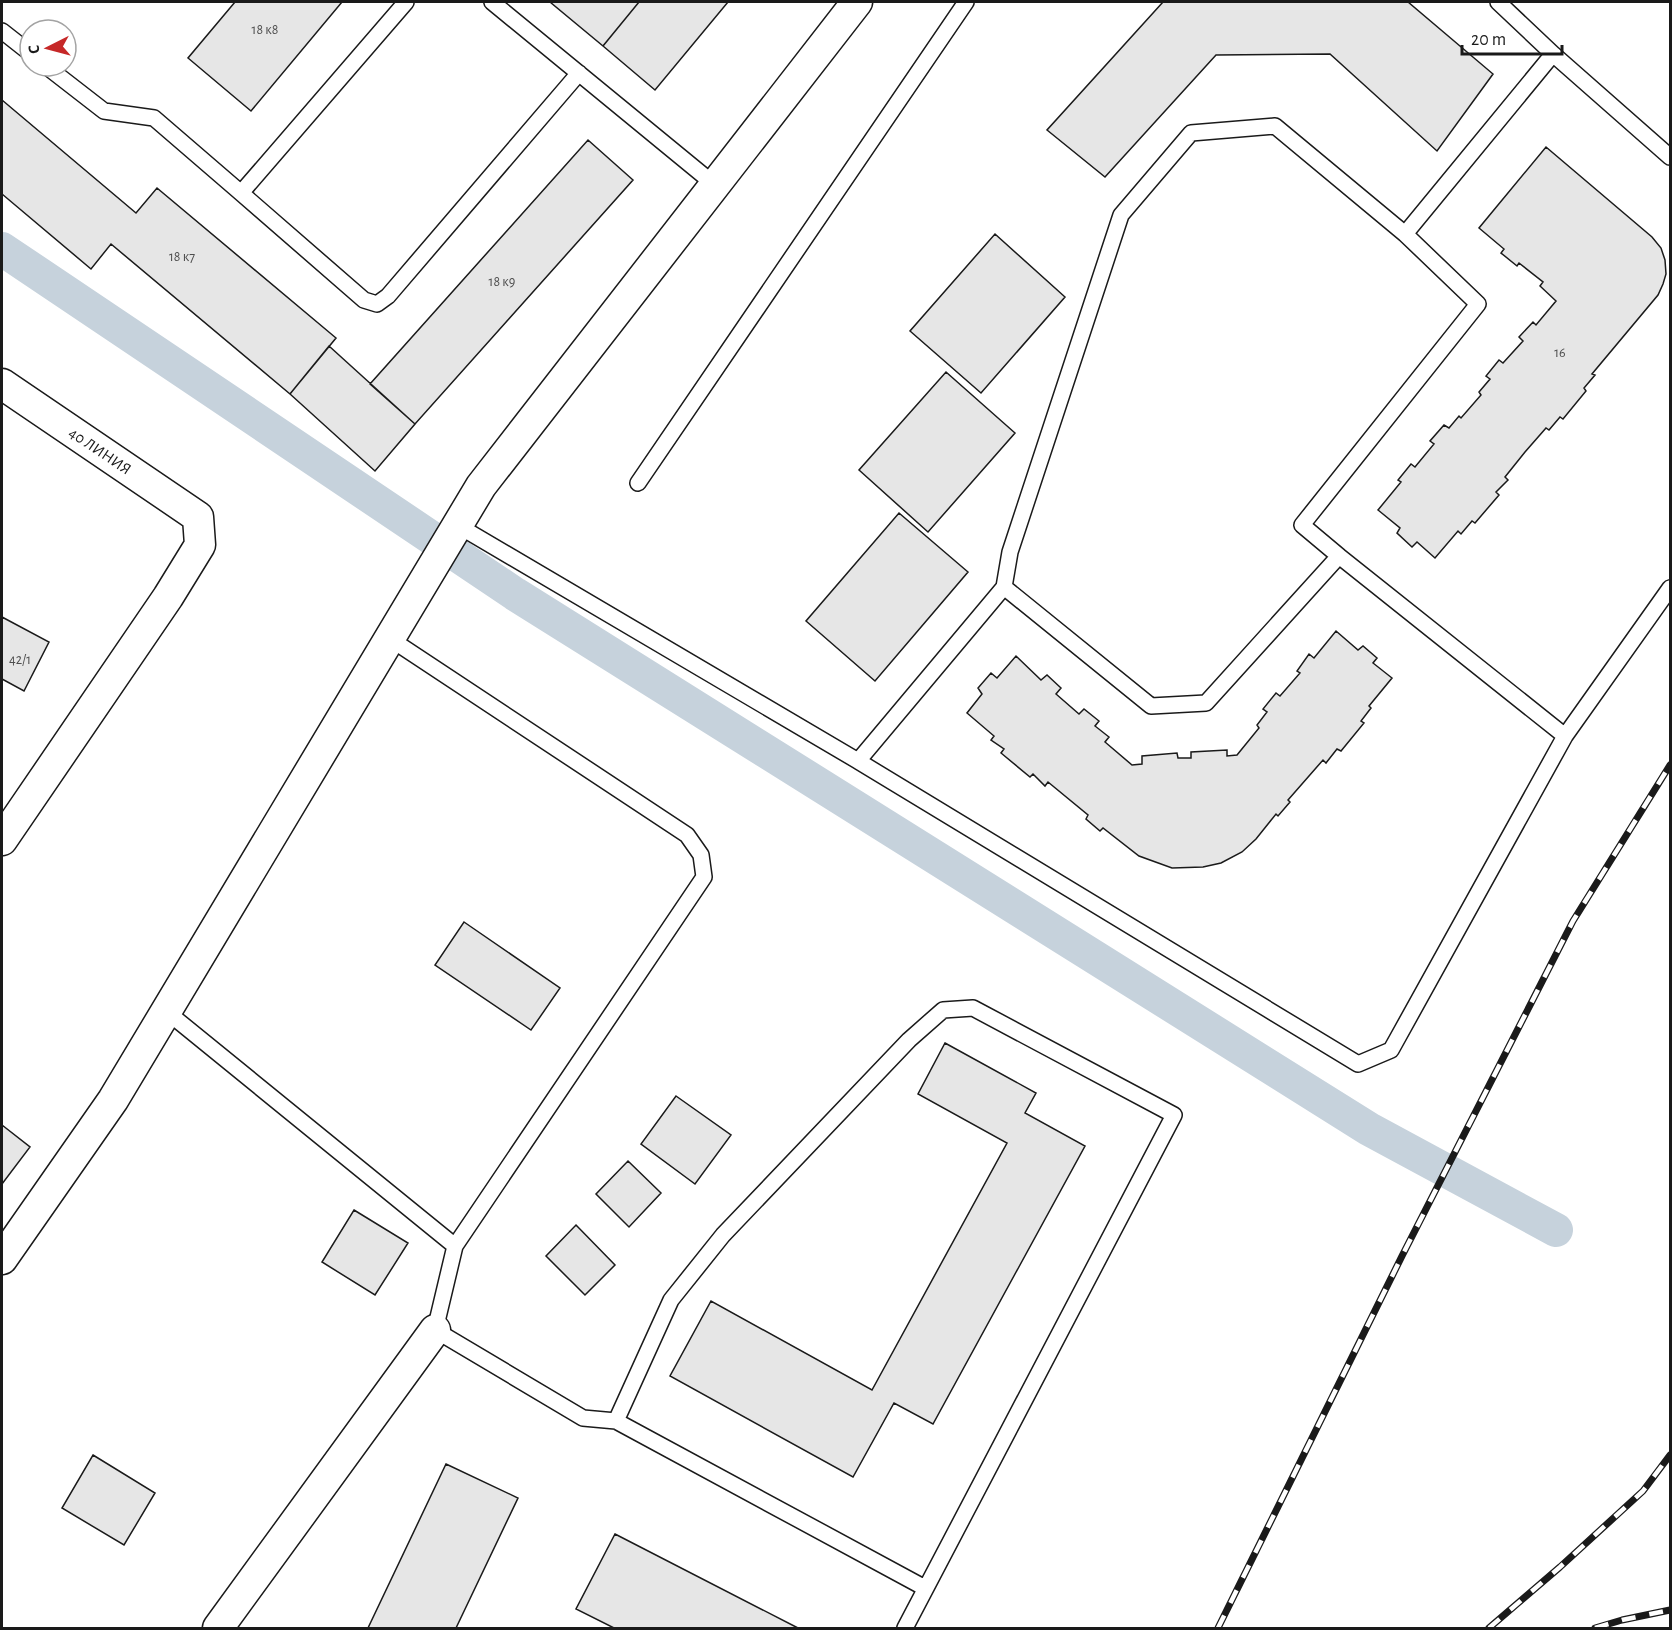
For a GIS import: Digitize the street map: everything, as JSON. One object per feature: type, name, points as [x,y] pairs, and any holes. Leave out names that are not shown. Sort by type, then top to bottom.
[{"type":"street","points":[[2,1259],[113,1100],[481,486],[857,2]]},
{"type":"street","name":"40 ЛИНИЯ","points":[[2,384],[198,517],[200,545],[168,597],[5,827]]},
{"type":"street","points":[[218,1629],[435,1330]]},
{"type":"lane","points":[[242,194],[406,2]]},
{"type":"lane","points":[[492,2],[715,185]]},
{"type":"lane","points":[[638,483],[966,2]]},
{"type":"lane","points":[[1498,2],[1553,54],[1671,157]]},
{"type":"lane","points":[[2,31],[18,44]]},
{"type":"lane","points":[[1405,234],[1553,54]]},
{"type":"lane","points":[[62,78],[105,111],[154,118],[364,300],[377,304],[388,296],[579,73]]},
{"type":"lane","points":[[858,760],[1004,587],[1010,552],[1121,215],[1191,134],[1275,126],[1405,234],[1478,303],[1302,525],[1565,736]]},
{"type":"lane","points":[[457,525],[858,760],[1358,1065],[1391,1050],[1565,736],[1671,588]]},
{"type":"lane","points":[[1004,587],[1151,706],[1206,703],[1339,556]]},
{"type":"lane","points":[[388,638],[687,835],[701,855],[704,877],[455,1246],[435,1330],[583,1418],[616,1421],[925,1588]]},
{"type":"lane","points":[[616,1421],[671,1300],[723,1235],[909,1040],[943,1010],[973,1008],[1174,1115],[905,1629]]},
{"type":"lane","points":[[166,1011],[455,1246]]},
{"type":"building","points":[[235,2],[342,2],[251,111],[188,58]]},
{"type":"building","points":[[550,2],[639,2],[603,46]]},
{"type":"building","points":[[639,2],[728,2],[655,90],[603,46]]},
{"type":"building","points":[[1163,2],[1408,2],[1493,74],[1437,151],[1330,54],[1216,55],[1105,177],[1047,130]]},
{"type":"building","points":[[2,100],[136,213],[157,188],[336,338],[290,394],[111,244],[91,269],[2,194]]},
{"type":"building","points":[[588,140],[633,180],[415,424],[370,384]]},
{"type":"building","points":[[1546,147],[1652,237],[1661,248],[1666,274],[1658,295],[1592,374],[1595,375],[1584,388],[1586,391],[1563,419],[1560,417],[1549,430],[1546,428],[1525,452],[1505,477],[1508,480],[1496,492],[1499,495],[1475,523],[1472,521],[1461,534],[1458,531],[1435,558],[1417,542],[1412,547],[1397,533],[1400,528],[1378,510],[1401,482],[1398,480],[1411,464],[1415,467],[1434,444],[1430,441],[1444,425],[1449,428],[1459,416],[1461,418],[1481,395],[1479,392],[1490,379],[1486,376],[1499,360],[1503,363],[1523,341],[1519,337],[1533,322],[1536,325],[1556,301],[1540,286],[1543,282],[1519,263],[1517,266],[1501,253],[1504,249],[1479,228]]},
{"type":"building","points":[[995,234],[1065,297],[981,393],[910,331]]},
{"type":"building","points":[[329,346],[415,424],[375,471],[290,394]]},
{"type":"building","points":[[946,372],[1015,433],[928,532],[859,470]]},
{"type":"building","points":[[899,513],[968,572],[875,681],[806,621]]},
{"type":"building","points":[[2,617],[49,642],[24,691],[2,679]]},
{"type":"building","points":[[1336,631],[1358,650],[1363,646],[1377,658],[1373,663],[1392,678],[1369,706],[1371,708],[1361,721],[1364,723],[1341,751],[1337,749],[1326,763],[1323,760],[1288,800],[1290,802],[1278,816],[1276,814],[1256,839],[1242,852],[1221,863],[1203,867],[1172,868],[1139,856],[1103,828],[1100,831],[1086,819],[1088,815],[1048,782],[1045,786],[1033,774],[1030,777],[1001,753],[1004,749],[991,740],[994,736],[967,713],[982,694],[978,688],[991,673],[997,678],[1016,656],[1041,680],[1047,675],[1061,688],[1056,694],[1079,714],[1084,709],[1099,721],[1095,726],[1109,737],[1105,742],[1132,765],[1142,764],[1142,756],[1177,753],[1178,758],[1191,758],[1191,752],[1227,750],[1227,756],[1237,755],[1259,728],[1257,725],[1267,712],[1263,709],[1276,693],[1280,696],[1300,673],[1297,671],[1309,654],[1314,658]]},
{"type":"building","points":[[464,922],[560,988],[531,1030],[435,965]]},
{"type":"building","points":[[945,1043],[1036,1093],[1025,1113],[1085,1146],[933,1424],[894,1403],[853,1477],[670,1376],[711,1301],[872,1390],[1007,1143],[918,1094]]},
{"type":"building","points":[[676,1096],[731,1135],[695,1184],[641,1144]]},
{"type":"building","points":[[2,1125],[30,1147],[2,1184]]},
{"type":"building","points":[[628,1161],[661,1193],[629,1227],[596,1194]]},
{"type":"building","points":[[354,1210],[408,1243],[375,1295],[322,1262]]},
{"type":"building","points":[[576,1225],[615,1265],[585,1295],[546,1256]]},
{"type":"building","points":[[93,1455],[155,1493],[124,1545],[62,1508]]},
{"type":"building","points":[[446,1464],[518,1498],[456,1628],[368,1628]]},
{"type":"building","points":[[615,1534],[798,1628],[614,1628],[576,1609]]},
{"type":"waterway","points":[[2,249],[515,594],[1369,1129],[1556,1230]]},
{"type":"railway","points":[[1218,1628],[1402,1256],[1573,921],[1670,765]]},
{"type":"railway","points":[[1489,1628],[1643,1491],[1670,1455]]},
{"type":"railway","points":[[1595,1628],[1670,1610]]}]
